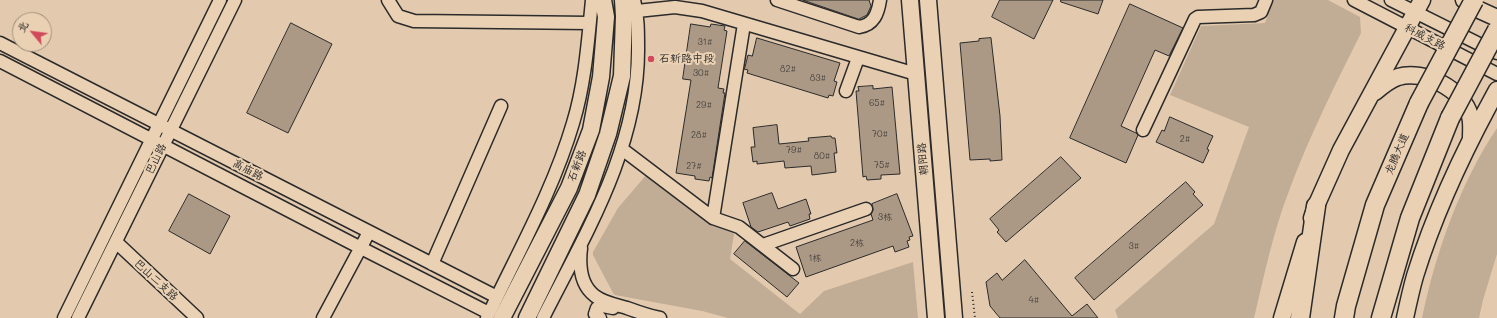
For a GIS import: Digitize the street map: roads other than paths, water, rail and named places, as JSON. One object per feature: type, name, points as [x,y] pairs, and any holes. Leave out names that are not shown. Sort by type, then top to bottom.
[{"type":"highway","name":"龙腾大道","points":[[1344,318],[1346,306],[1375,205],[1419,103],[1474,0]]},
{"type":"highway","points":[[1381,318],[1410,218],[1450,118],[1497,30]]},
{"type":"highway","points":[[1300,318],[1316,206]]},
{"type":"main road","name":"石新路","points":[[493,316],[569,188],[591,130],[601,76],[606,17],[603,0]]},
{"type":"main road","name":"石新路","points":[[527,318],[587,194],[608,134],[622,76],[624,16],[623,0]]},
{"type":"main road","name":"朝阳路","points":[[910,0],[936,318]]},
{"type":"main road","name":"朝阳路","points":[[928,0],[954,318]]},
{"type":"main road","points":[[1464,0],[1474,8],[1497,18]]},
{"type":"main road","points":[[1282,318],[1316,206],[1341,150],[1418,6]]},
{"type":"main road","points":[[1370,97],[1387,82],[1399,77],[1426,77],[1454,92],[1464,102],[1470,116],[1471,138]]},
{"type":"main road","points":[[1405,318],[1417,270],[1445,193],[1471,138],[1497,90]]},
{"type":"main road","points":[[1471,138],[1497,114]]},
{"type":"street","name":"巴山路","points":[[64,318],[220,0]]},
{"type":"street","name":"巴山路","points":[[78,318],[235,0]]},
{"type":"street","points":[[388,0],[398,16],[414,21],[589,22]]},
{"type":"street","points":[[493,316],[497,297],[552,181],[574,123],[584,74],[592,0]]},
{"type":"street","points":[[777,0],[859,27],[869,24],[874,20],[879,8],[880,0]]},
{"type":"street","points":[[1143,130],[1195,19],[1198,17],[1254,15],[1261,12],[1266,0]]},
{"type":"street","name":"科威支路","points":[[1354,0],[1497,74]]},
{"type":"street","name":"科威支路","points":[[1391,0],[1418,6],[1497,53]]},
{"type":"street","points":[[543,318],[612,177],[622,149],[631,115],[637,79],[638,48],[636,5],[702,11],[916,74]]},
{"type":"street","points":[[713,218],[744,24]]},
{"type":"street","name":"高庙路","points":[[0,42],[497,297]]},
{"type":"street","points":[[846,91],[858,58]]},
{"type":"street","name":"高庙路","points":[[0,61],[493,316]]},
{"type":"street","points":[[432,264],[502,106]]},
{"type":"street","points":[[622,149],[713,218],[739,227],[793,269]]},
{"type":"street","points":[[762,245],[866,209]]},
{"type":"street","points":[[323,318],[369,232]]},
{"type":"street","name":"巴山二支路","points":[[116,242],[197,318]]},
{"type":"street","points":[[581,243],[579,262],[581,271],[588,289],[595,296],[605,301],[658,318]]},
{"type":"street","points":[[600,318],[595,314],[597,308],[603,306],[658,318]]},
{"type":"place","name":"石新路中段","points":[[651,59]]}]
